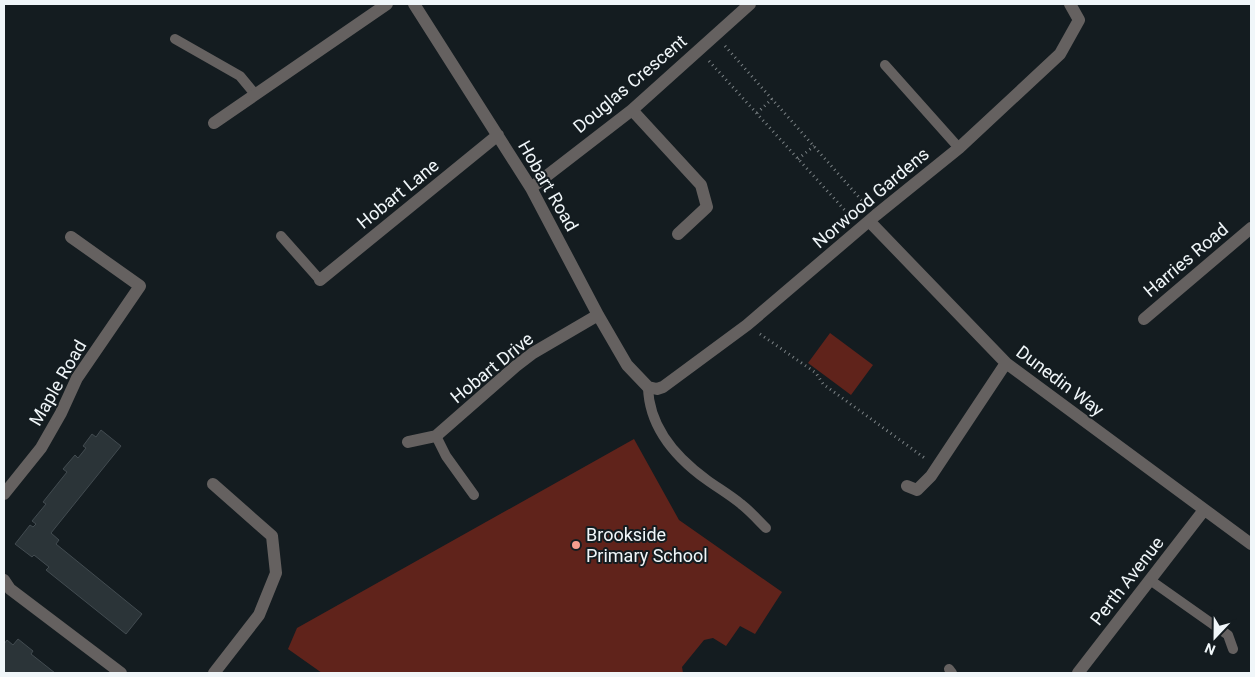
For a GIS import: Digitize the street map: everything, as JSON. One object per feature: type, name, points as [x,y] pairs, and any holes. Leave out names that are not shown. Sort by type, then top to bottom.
[{"type":"street","points":[[214,122],[387,4]]},
{"type":"street","name":"Hobart Road","points":[[414,4],[531,188],[598,315],[627,365],[648,386]]},
{"type":"street","name":"Douglas Crescent","points":[[531,188],[632,110],[750,4]]},
{"type":"street","name":"Norwood Gardens","points":[[648,386],[663,387],[747,325],[869,221],[959,148],[1060,54],[1080,20],[1070,4]]},
{"type":"street","points":[[632,110],[701,185],[707,207],[678,234]]},
{"type":"street","name":"Hobart Lane","points":[[320,280],[498,135]]},
{"type":"street","name":"Dunedin Way","points":[[869,221],[1006,363],[1251,544]]},
{"type":"street","name":"Harries Road","points":[[1144,319],[1251,228]]},
{"type":"street","name":"Maple Road","points":[[4,494],[41,448],[61,413],[77,378],[140,286],[71,237]]},
{"type":"street","name":"Hobart Drive","points":[[408,442],[436,436],[516,366],[534,353],[598,315]]},
{"type":"street","points":[[907,486],[917,490],[937,467],[1006,363]]},
{"type":"street","points":[[213,484],[272,536],[276,573],[259,615],[214,673]]},
{"type":"street","name":"Perth Avenue","points":[[1078,673],[1204,510]]},
{"type":"street","points":[[6,588],[121,673]]},
{"type":"lane","points":[[175,39],[240,76],[255,94]]},
{"type":"lane","points":[[885,65],[959,148]]},
{"type":"lane","points":[[281,236],[320,280]]},
{"type":"lane","points":[[648,386],[648,401],[654,421],[672,448],[688,466],[740,503],[766,528]]},
{"type":"lane","points":[[436,436],[446,456],[474,495]]},
{"type":"lane","points":[[1150,580],[1228,635],[1233,649]]},
{"type":"path","points":[[715,34],[814,146],[869,221]]},
{"type":"path","points":[[698,49],[798,159],[869,221]]},
{"type":"path","points":[[756,113],[772,99]]},
{"type":"path","points":[[798,159],[814,146]]},
{"type":"path","points":[[747,325],[816,374],[823,384],[937,467]]},
{"type":"shaded area","points":[[830,333],[873,365],[851,395],[808,363]]},
{"type":"shaded area","name":"Brookside Primary School","points":[[634,439],[679,520],[782,592],[755,634],[740,626],[726,646],[713,638],[704,640],[682,667],[683,673],[322,673],[288,649],[297,628]]},
{"type":"building","points":[[101,430],[121,446],[51,533],[59,540],[56,544],[142,614],[126,634],[46,570],[49,567],[34,555],[32,557],[15,544],[30,525],[33,527],[36,524],[32,521],[46,504],[43,502],[67,472],[63,469],[75,455],[78,458],[86,448],[83,446],[92,434],[96,437]]},
{"type":"building","points":[[18,639],[33,651],[31,654],[55,673],[4,673],[4,644],[7,640],[13,645]]},
{"type":"place","name":"Brookside Primary School","points":[[576,545]]}]
